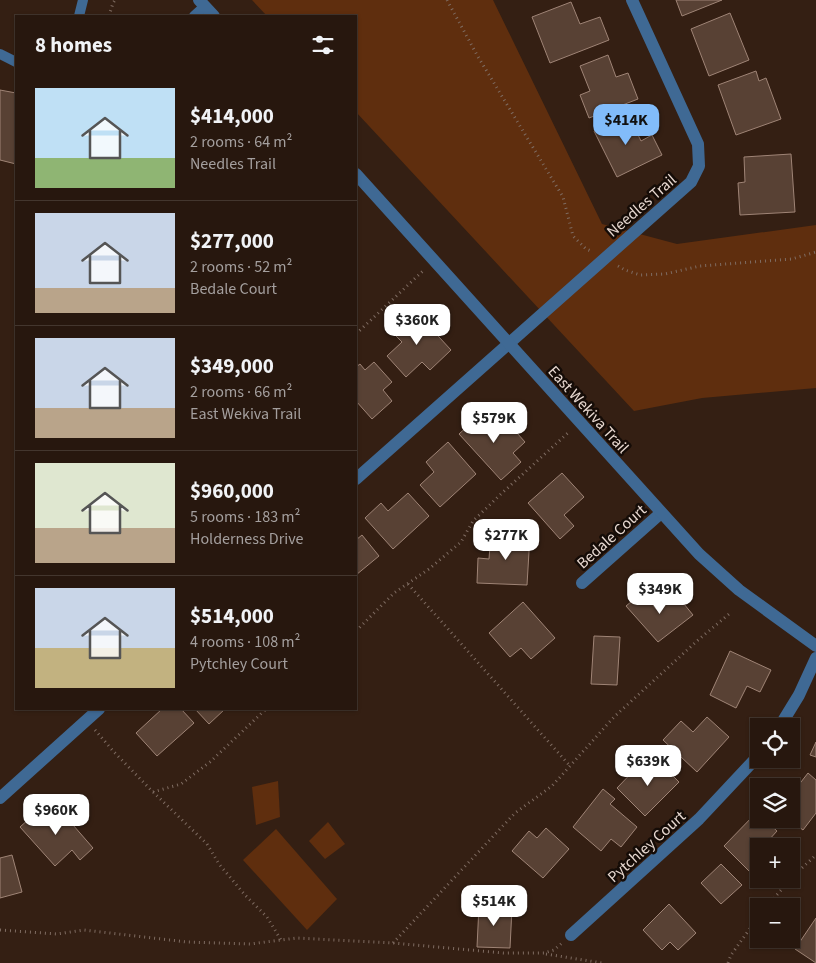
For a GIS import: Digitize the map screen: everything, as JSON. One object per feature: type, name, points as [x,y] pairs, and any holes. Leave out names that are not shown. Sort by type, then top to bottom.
[{"type":"street","name":"Needles Trail","points":[[357,478],[691,182],[699,166],[698,144],[632,0]]},
{"type":"street","points":[[202,3],[213,15]]},
{"type":"street","name":"East Wekiva Trail","points":[[357,175],[699,554],[739,590],[816,646]]},
{"type":"street","name":"Bedale Court","points":[[582,583],[661,512]]},
{"type":"street","points":[[785,718],[799,695],[816,658]]},
{"type":"street","points":[[0,798],[99,710]]},
{"type":"street","name":"Pytchley Court","points":[[572,935],[699,819],[750,766]]},
{"type":"lane","points":[[79,15],[83,0]]},
{"type":"lane","points":[[195,15],[202,3]]},
{"type":"lane","points":[[0,54],[15,62]]},
{"type":"path","points":[[109,15],[115,0]]},
{"type":"path","points":[[447,0],[563,197],[573,236],[586,249],[606,257],[625,270],[640,275],[665,274],[700,266],[792,258],[816,252]]},
{"type":"path","points":[[357,333],[434,261]]},
{"type":"path","points":[[357,630],[394,593],[461,542],[473,521],[500,494],[580,423]]},
{"type":"path","points":[[408,584],[570,766]]},
{"type":"path","points":[[393,943],[515,813],[552,786],[614,717],[730,614]]},
{"type":"path","points":[[153,792],[181,784],[202,768],[265,710]]},
{"type":"path","points":[[87,720],[114,752],[207,844],[219,864],[245,895],[267,917],[281,940]]},
{"type":"path","points":[[800,870],[816,855]]},
{"type":"path","points":[[774,898],[782,888]]},
{"type":"path","points":[[728,963],[731,955],[750,929]]},
{"type":"path","points":[[0,930],[57,934],[84,930],[187,942],[250,944],[297,938],[393,943],[503,953],[544,953],[602,963]]},
{"type":"path","points":[[544,953],[554,950],[572,935]]},
{"type":"shaded area","points":[[252,0],[493,0],[602,224],[677,244],[816,225],[816,388],[702,398],[634,411],[357,113],[357,15],[266,15]]},
{"type":"shaded area","points":[[278,781],[280,817],[256,825],[252,787]]},
{"type":"shaded area","points":[[328,822],[345,844],[325,859],[309,841]]},
{"type":"shaded area","points":[[276,829],[337,899],[307,930],[243,860]]},
{"type":"building","points":[[676,0],[722,0],[682,16]]},
{"type":"building","points":[[571,2],[580,24],[600,17],[609,40],[550,63],[532,17]]},
{"type":"building","points":[[730,13],[749,60],[709,76],[691,29]]},
{"type":"building","points":[[608,55],[616,77],[628,73],[638,99],[589,118],[580,95],[590,91],[580,66]]},
{"type":"building","points":[[756,71],[759,81],[766,78],[781,119],[736,135],[718,85]]},
{"type":"building","points":[[0,90],[15,93],[15,164],[0,160]]},
{"type":"building","points":[[628,114],[641,141],[652,135],[662,155],[617,177],[594,131]]},
{"type":"building","points":[[791,154],[795,212],[740,215],[738,183],[745,182],[744,157]]},
{"type":"building","points":[[416,312],[451,350],[430,370],[422,362],[406,377],[387,356],[402,342],[393,333]]},
{"type":"building","points":[[374,362],[392,382],[383,390],[392,401],[372,419],[357,402],[357,366],[360,364],[365,370]]},
{"type":"building","points":[[480,415],[490,425],[501,415],[525,442],[513,453],[521,462],[501,480],[459,434]]},
{"type":"building","points":[[448,442],[476,474],[440,507],[420,485],[434,472],[426,462]]},
{"type":"building","points":[[562,473],[584,497],[564,515],[574,526],[560,539],[528,503]]},
{"type":"building","points":[[408,493],[429,516],[393,549],[365,518],[381,503],[388,511]]},
{"type":"building","points":[[491,533],[530,535],[527,585],[477,583],[478,558],[489,559]]},
{"type":"building","points":[[362,535],[379,556],[357,574],[357,539]]},
{"type":"building","points":[[643,592],[656,609],[675,593],[693,615],[658,642],[626,606]]},
{"type":"building","points":[[523,602],[555,638],[531,659],[521,648],[510,657],[489,633]]},
{"type":"building","points":[[594,636],[620,637],[617,685],[591,684]]},
{"type":"building","points":[[730,651],[771,670],[760,692],[747,686],[736,708],[710,695]]},
{"type":"building","points":[[161,710],[182,710],[194,723],[157,756],[136,733]]},
{"type":"building","points":[[196,710],[224,710],[209,724]]},
{"type":"building","points":[[707,717],[729,737],[697,772],[663,740],[681,721],[693,732]]},
{"type":"building","points":[[816,742],[816,757],[810,755]]},
{"type":"building","points":[[658,761],[679,782],[645,816],[617,788],[641,763],[648,771]]},
{"type":"building","points":[[808,773],[816,780],[816,813],[803,830],[800,828],[800,783]]},
{"type":"building","points":[[603,789],[615,799],[610,804],[637,827],[621,847],[611,839],[601,851],[573,827]]},
{"type":"building","points":[[40,809],[49,819],[60,810],[93,848],[80,860],[72,850],[55,866],[20,827]]},
{"type":"building","points":[[750,819],[750,828],[774,828],[777,831],[771,838],[750,838],[750,872],[724,846]]},
{"type":"building","points":[[546,828],[569,849],[543,878],[512,851],[529,831],[537,838]]},
{"type":"building","points":[[12,855],[22,892],[0,898],[0,858]]},
{"type":"building","points":[[721,864],[742,885],[721,904],[701,883]]},
{"type":"building","points":[[669,904],[696,933],[678,950],[670,942],[662,950],[643,930]]},
{"type":"building","points":[[479,906],[512,908],[510,948],[477,947]]},
{"type":"building","points":[[816,918],[816,963],[795,949],[800,948],[800,942]]}]
